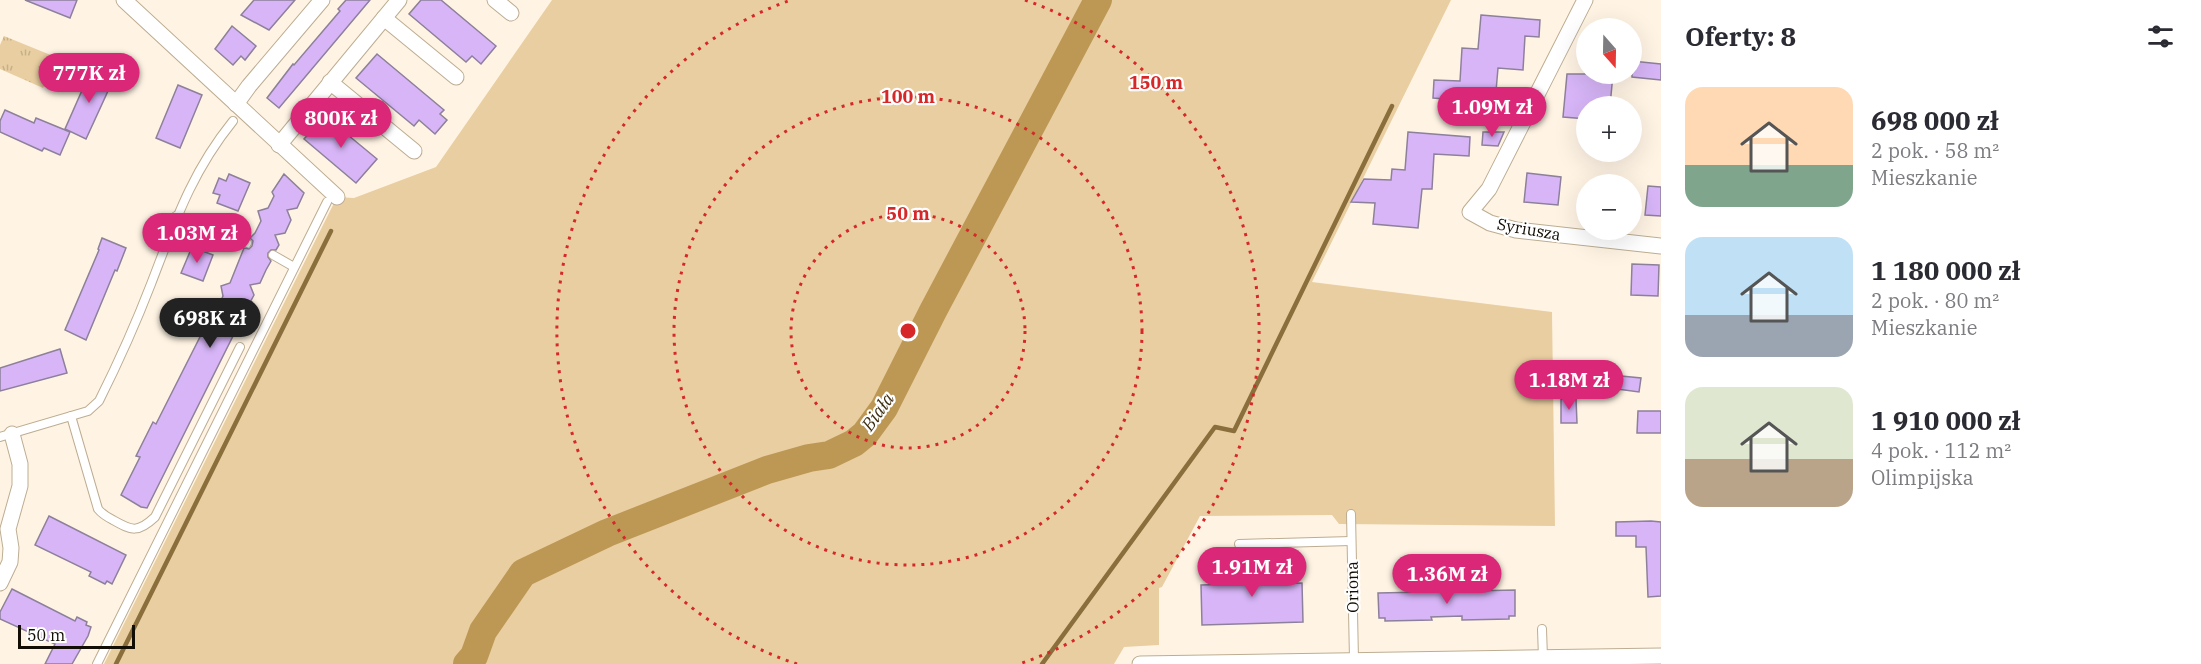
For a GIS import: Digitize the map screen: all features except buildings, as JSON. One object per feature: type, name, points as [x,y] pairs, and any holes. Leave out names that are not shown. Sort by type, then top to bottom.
[{"type":"street","points":[[124,0],[279,145],[332,200]]},
{"type":"street","points":[[236,104],[322,0]]},
{"type":"street","points":[[279,145],[399,0]]},
{"type":"street","points":[[495,0],[511,13]]},
{"type":"street","name":"Syriusza","points":[[1585,0],[1489,189],[1470,212],[1490,223],[1516,230],[1661,246]]},
{"type":"street","points":[[384,18],[456,77]]},
{"type":"street","points":[[330,82],[414,151]]},
{"type":"street","points":[[0,583],[10,562],[11,548],[8,529],[20,486],[20,464],[6,435]]},
{"type":"street","points":[[1140,664],[1661,656]]},
{"type":"lane","points":[[6,435],[88,411],[99,401],[147,294],[176,216],[195,176],[233,121]]},
{"type":"lane","points":[[97,664],[294,267],[332,200]]},
{"type":"lane","points":[[176,216],[247,243]]},
{"type":"lane","points":[[273,255],[294,267]]},
{"type":"lane","points":[[71,416],[101,514],[128,529],[145,526],[155,517],[240,347]]},
{"type":"lane","name":"Oriona","points":[[1351,514],[1354,660]]},
{"type":"lane","points":[[1239,544],[1351,541]]},
{"type":"lane","points":[[1542,629],[1543,658]]},
{"type":"green space","points":[[552,0],[1451,0],[1312,282],[1552,312],[1555,526],[1339,524],[1332,515],[1200,516],[1162,587],[1159,588],[1159,645],[1124,647],[1114,664],[104,664],[337,197],[354,198],[436,167]]},
{"type":"green space","points":[[4,36],[58,58],[43,88],[0,69],[0,45]]},
{"type":"waterway","name":"Biała","points":[[467,664],[474,656],[483,631],[523,573],[607,533],[767,470],[829,455],[854,443],[865,434],[884,408],[1098,0]]},
{"type":"waterway","points":[[1042,664],[1215,427],[1234,431],[1392,106]]},
{"type":"waterway","points":[[116,664],[331,231]]}]
